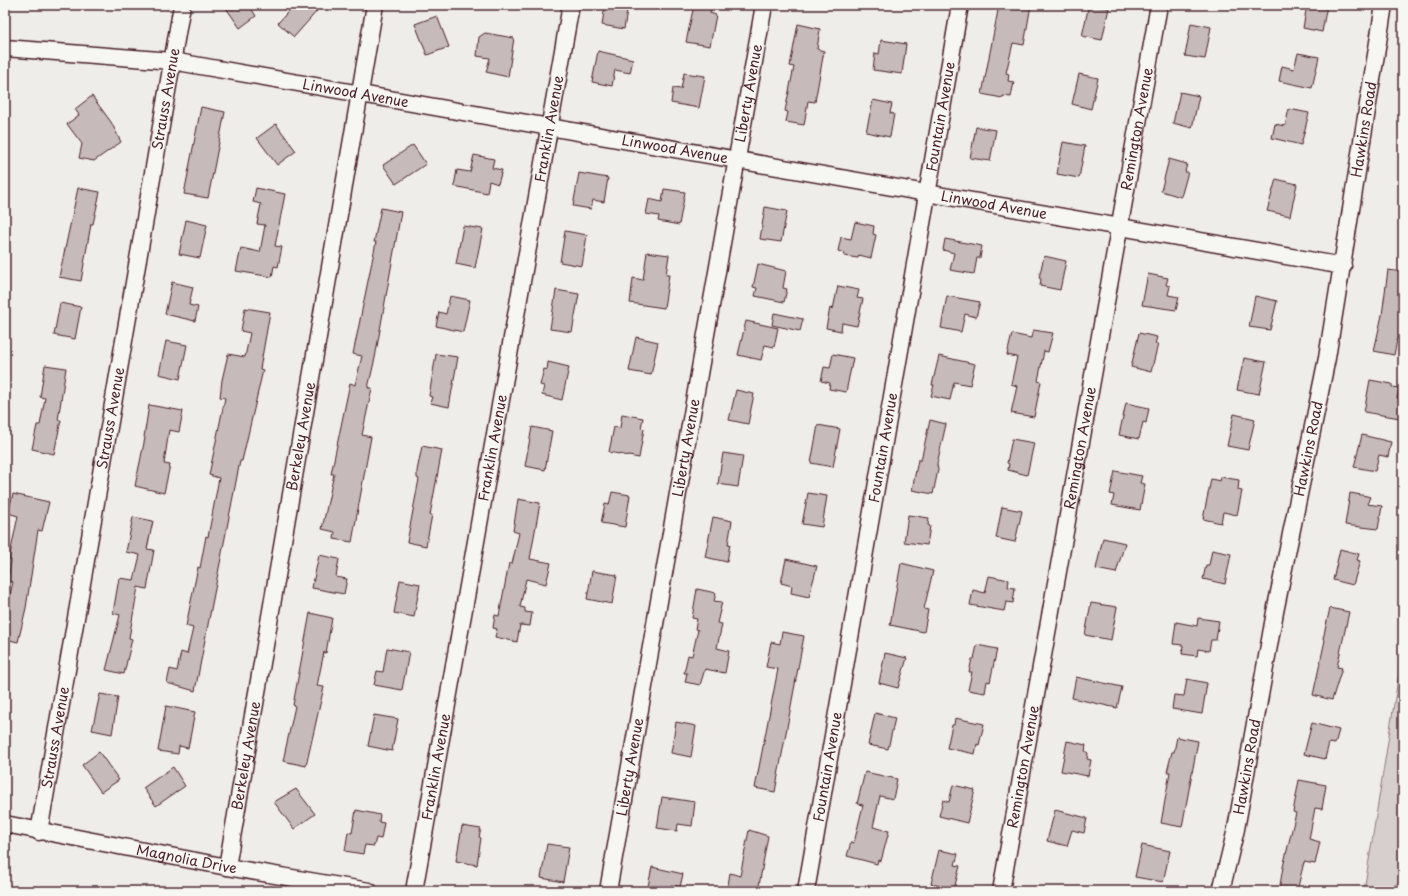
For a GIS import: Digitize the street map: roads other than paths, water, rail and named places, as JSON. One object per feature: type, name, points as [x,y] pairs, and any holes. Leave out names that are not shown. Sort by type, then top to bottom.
[{"type":"street","name":"Strauss Avenue","points":[[38,832],[182,5]]},
{"type":"street","name":"Berkeley Avenue","points":[[227,867],[375,5]]},
{"type":"street","name":"Franklin Avenue","points":[[414,891],[571,5]]},
{"type":"street","name":"Liberty Avenue","points":[[608,891],[764,5]]},
{"type":"street","name":"Fountain Avenue","points":[[806,891],[960,5]]},
{"type":"street","name":"Remington Avenue","points":[[1001,891],[1159,5]]},
{"type":"street","name":"Hawkins Road","points":[[1222,891],[1236,829],[1275,612],[1325,366],[1343,266],[1384,5]]},
{"type":"street","name":"Linwood Avenue","points":[[5,48],[172,61],[1343,266]]},
{"type":"street","name":"Magnolia Drive","points":[[5,824],[38,832],[227,867],[369,891]]}]
